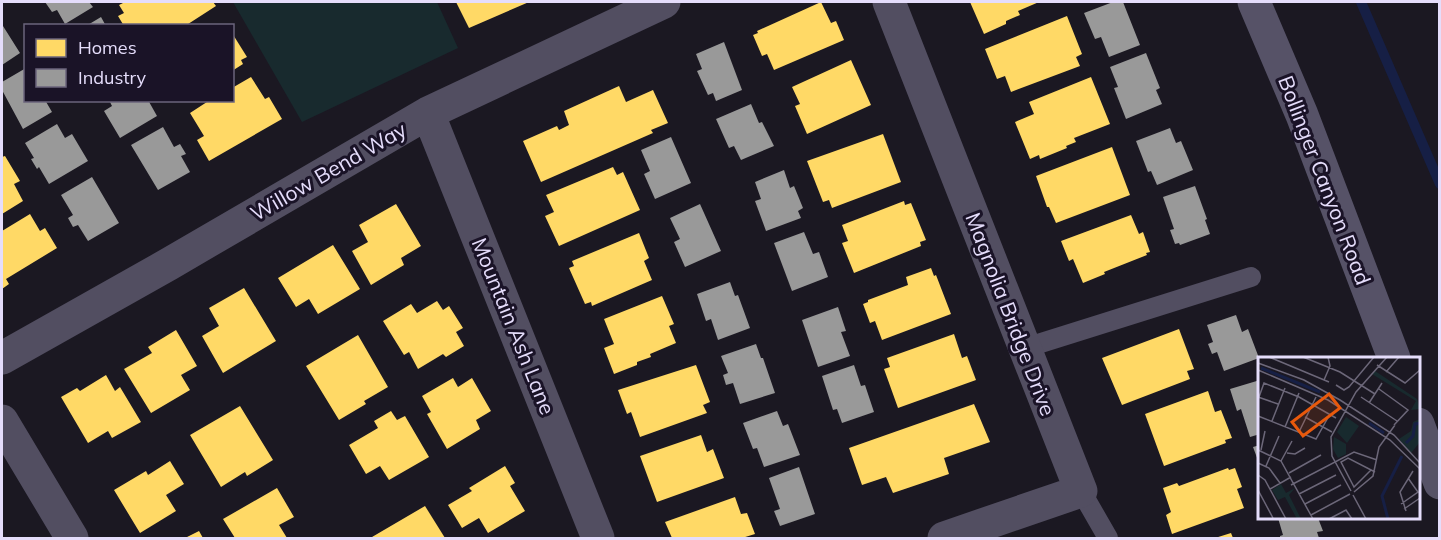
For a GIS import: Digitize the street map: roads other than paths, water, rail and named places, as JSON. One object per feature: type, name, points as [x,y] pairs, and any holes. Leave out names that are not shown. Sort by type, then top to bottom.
[{"type":"main road","name":"Bollinger Canyon Road","points":[[1254,2],[1304,120],[1394,357]]},
{"type":"main road","points":[[1420,427],[1440,483]]},
{"type":"street","name":"Willow Bend Way","points":[[2,358],[428,113],[664,2]]},
{"type":"street","name":"Magnolia Bridge Drive","points":[[888,2],[1081,490]]},
{"type":"street","name":"Mountain Ash Lane","points":[[428,113],[598,538]]},
{"type":"street","points":[[2,421],[72,538]]},
{"type":"street","points":[[944,538],[1081,490]]},
{"type":"lane","points":[[1025,348],[1251,277]]},
{"type":"lane","points":[[1081,490],[1108,538]]},
{"type":"waterway","points":[[1361,2],[1440,184]]}]
